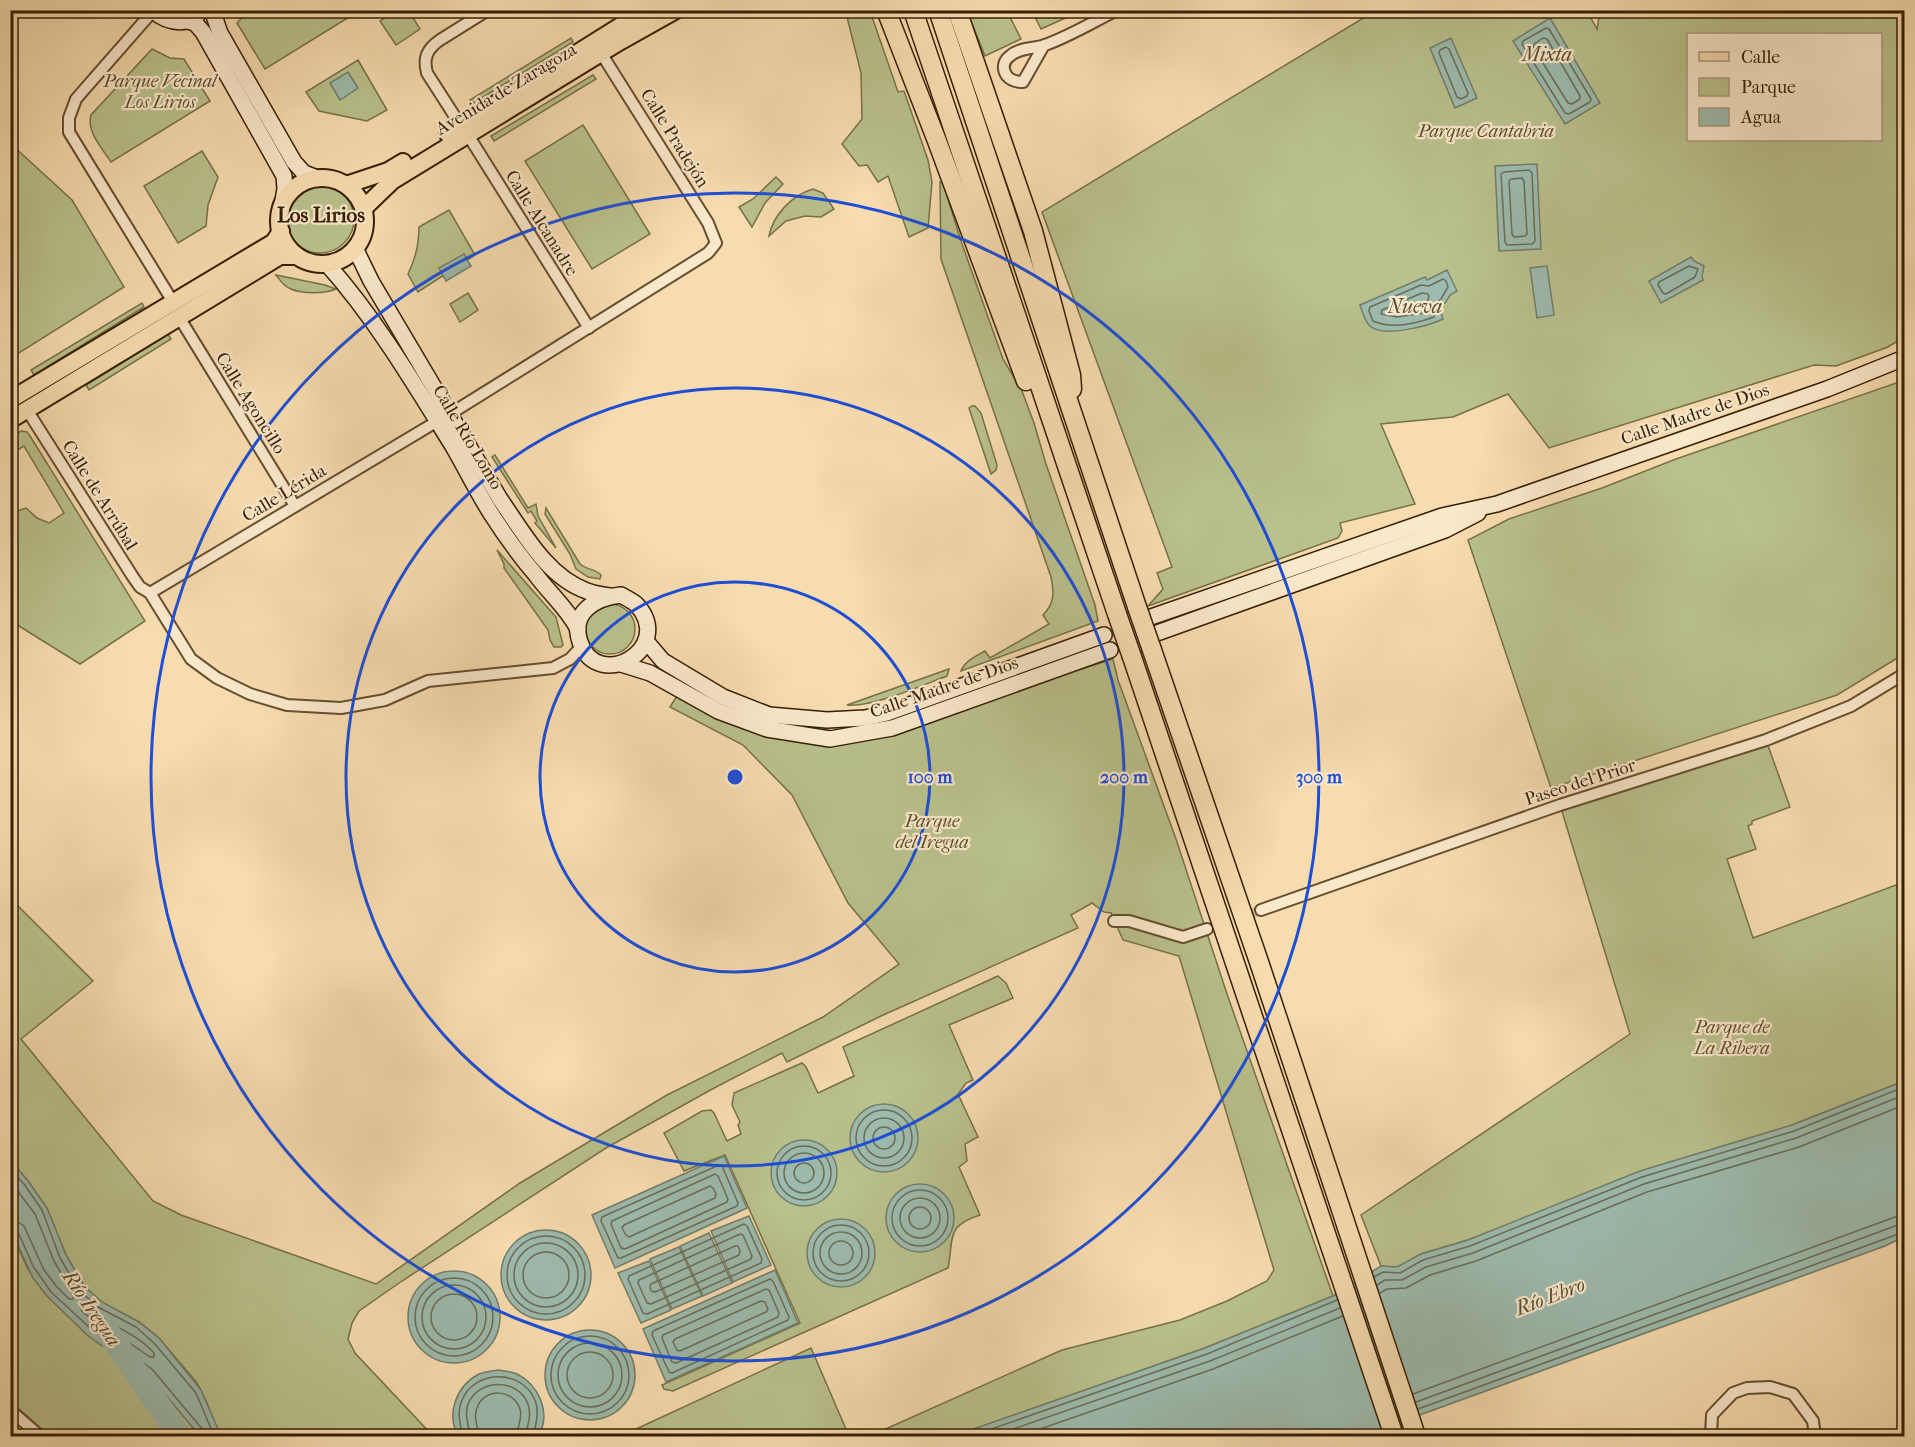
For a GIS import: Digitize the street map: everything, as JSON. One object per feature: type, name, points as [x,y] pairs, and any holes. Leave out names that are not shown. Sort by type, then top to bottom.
[{"type":"highway","points":[[886,10],[1068,493],[1101,566]]},
{"type":"highway","points":[[912,10],[1395,1437]]},
{"type":"highway","points":[[938,10],[1076,424],[1144,612],[1152,651],[1255,951],[1416,1437]]},
{"type":"highway","points":[[957,10],[1034,231],[1071,375],[1076,424]]},
{"type":"main road","points":[[153,11],[169,21],[178,23],[188,21],[205,10]]},
{"type":"main road","points":[[212,10],[220,33],[294,162],[304,173],[317,178]]},
{"type":"main road","name":"Avenida de Zaragoza","points":[[364,208],[392,181],[646,10]]},
{"type":"main road","name":"Avenida de Zaragoza","points":[[346,185],[388,171],[465,131],[676,10]]},
{"type":"main road","points":[[188,21],[195,23],[203,32],[284,176],[285,189],[280,212],[281,231],[290,249],[297,256]]},
{"type":"main road","points":[[10,400],[280,255],[297,256],[316,264],[327,264],[347,256],[363,236],[364,208],[357,195],[346,185],[327,178],[304,182],[285,200],[280,212]]},
{"type":"main road","points":[[10,420],[274,242],[281,231]]},
{"type":"main road","name":"Calle Río Lomo","points":[[355,248],[371,281],[450,414],[469,477],[512,544],[536,576],[569,612],[578,629]]},
{"type":"main road","name":"Calle Río Lomo","points":[[327,264],[355,296],[385,338],[436,422],[483,468],[500,499],[549,566],[575,586],[588,592],[610,596]]},
{"type":"main road","name":"Calle Madre de Dios","points":[[1144,612],[1442,516],[1497,504],[1827,389],[1905,358]]},
{"type":"main road","name":"Calle Madre de Dios","points":[[1157,633],[1445,530],[1497,504]]},
{"type":"main road","points":[[621,595],[635,603],[645,620],[646,641],[636,656],[621,664],[609,665],[599,663],[589,656],[582,646],[578,629],[580,619],[592,603],[610,596],[621,595]]},
{"type":"main road","name":"Calle Madre de Dios","points":[[646,641],[663,661],[723,697],[769,715],[826,720],[864,718],[887,713],[1104,634]]},
{"type":"main road","name":"Calle Madre de Dios","points":[[621,664],[650,673],[718,711],[767,729],[830,739],[892,728],[1110,650]]},
{"type":"street","name":"Calle Alcanadre","points":[[488,10],[440,40],[426,55],[424,63],[427,73],[589,328]]},
{"type":"street","points":[[1044,45],[1117,10]]},
{"type":"street","name":"Calle Agoncillo","points":[[153,11],[76,99],[69,118],[69,132],[295,506]]},
{"type":"street","name":"Calle Pradejón","points":[[589,328],[708,253],[716,243],[708,223],[602,53]]},
{"type":"street","points":[[450,414],[589,328]]},
{"type":"street","name":"Calle de Arrúbal","points":[[27,410],[133,577],[150,594],[191,658],[217,678],[250,694],[287,705],[341,708],[385,700],[428,681],[553,668],[570,659],[582,646]]},
{"type":"street","name":"Calle Lérida","points":[[150,594],[436,422]]},
{"type":"street","name":"Paseo del Prior","points":[[1261,909],[1560,805],[1766,741],[1851,706],[1905,674]]},
{"type":"street","points":[[1114,921],[1129,921],[1183,937],[1206,929]]},
{"type":"street","points":[[1711,1437],[1712,1415],[1733,1393],[1747,1388],[1770,1387],[1793,1394],[1813,1421],[1815,1437]]},
{"type":"street","points":[[10,1410],[40,1437]]},
{"type":"green space","points":[[398,10],[409,11],[420,29],[396,45],[380,21]]},
{"type":"green space","points":[[248,11],[359,11],[265,69],[237,23]]},
{"type":"green space","points":[[844,11],[870,11],[898,92],[904,91],[928,160],[932,182],[928,228],[909,237],[888,176],[878,182],[867,165],[859,166],[842,144],[862,119],[861,73]]},
{"type":"green space","points":[[967,11],[1007,11],[1021,39],[985,56]]},
{"type":"green space","points":[[1032,11],[1081,11],[1041,29]]},
{"type":"green space","name":"Parque Cantabria","points":[[1375,11],[1587,11],[1597,29],[1600,11],[1904,11],[1904,337],[1888,347],[1836,366],[1814,365],[1549,448],[1508,394],[1453,417],[1381,424],[1415,504],[1340,523],[1342,531],[1338,538],[1148,606],[1163,589],[1157,573],[1172,567],[1042,212]]},
{"type":"green space","points":[[571,38],[573,42],[472,104],[470,100]]},
{"type":"green space","name":"Parque Vecinal Los Lirios","points":[[152,49],[170,58],[184,59],[210,101],[111,162],[93,133],[91,115]]},
{"type":"green space","points":[[358,60],[387,110],[367,121],[319,111],[306,92]]},
{"type":"green space","points":[[593,75],[596,79],[494,141],[491,136]]},
{"type":"green space","points":[[583,125],[650,234],[592,269],[525,161]]},
{"type":"green space","points":[[11,144],[72,200],[124,287],[11,358]]},
{"type":"green space","points":[[202,151],[218,177],[208,205],[206,226],[178,243],[144,186]]},
{"type":"green space","points":[[776,177],[783,184],[765,203],[752,227],[739,207],[753,199]]},
{"type":"green space","points":[[940,182],[943,183],[1003,359],[1022,391],[1034,423],[1095,605],[1098,621],[961,671],[968,662],[985,651],[990,658],[1049,624],[1043,615],[1052,602],[1053,592],[1051,577],[941,259]]},
{"type":"green space","points":[[313,185],[327,185],[339,190],[349,200],[354,219],[349,238],[339,248],[327,253],[313,253],[301,248],[291,238],[286,226],[286,212],[291,200],[301,190]]},
{"type":"green space","points":[[813,189],[823,193],[834,209],[821,217],[805,216],[786,221],[769,236],[779,213],[798,196]]},
{"type":"green space","points":[[449,210],[475,255],[418,292],[408,274],[416,251],[419,227]]},
{"type":"green space","points":[[276,275],[336,289],[320,293],[296,291],[286,287]]},
{"type":"green space","points":[[468,293],[478,310],[460,322],[450,304]]},
{"type":"green space","points":[[142,303],[144,307],[34,375],[31,370]]},
{"type":"green space","points":[[168,334],[171,339],[89,390],[86,385]]},
{"type":"green space","points":[[1904,382],[1904,654],[1837,695],[1551,788],[1468,540],[1509,519]]},
{"type":"green space","points":[[975,406],[981,413],[997,465],[996,470],[991,474],[969,408]]},
{"type":"green space","points":[[21,431],[27,432],[30,436],[145,621],[80,664],[11,621],[11,508],[15,512],[26,508],[37,518],[49,523],[64,513],[24,446],[11,454],[11,437]]},
{"type":"green space","points":[[495,455],[528,508],[536,504],[538,516],[556,548],[535,523],[537,521],[531,511],[528,513],[492,457]]},
{"type":"green space","points":[[546,508],[580,564],[599,573],[600,579],[588,577],[576,569],[570,554],[545,514]]},
{"type":"green space","points":[[497,550],[556,617],[563,645],[561,647],[554,647],[548,630],[504,568]]},
{"type":"green space","points":[[605,604],[615,604],[628,611],[635,624],[635,634],[628,647],[615,654],[605,654],[596,650],[589,643],[585,634],[585,624],[589,615],[596,608]]},
{"type":"green space","name":"Parque del Iregua","points":[[1113,659],[1118,680],[1176,839],[1227,994],[1333,1296],[1205,1348],[954,1436],[870,1436],[1062,1350],[1180,1320],[1227,1301],[1267,1281],[1274,1270],[1179,956],[1123,940],[1111,913],[1104,912],[1092,903],[1071,915],[1078,928],[881,1016],[787,1062],[782,1053],[606,1148],[359,1311],[352,1323],[348,1339],[355,1353],[433,1436],[221,1436],[197,1383],[159,1338],[139,1322],[102,1303],[84,1286],[66,1255],[47,1208],[11,1161],[10,898],[93,981],[21,1039],[153,1201],[181,1215],[376,1284],[520,1183],[667,1095],[823,1017],[899,964],[848,903],[792,795],[743,745],[670,707],[677,696],[839,745]]},
{"type":"green space","points":[[949,669],[947,676],[897,695],[869,703],[847,705]]},
{"type":"green space","name":"Parque de La Ribera","points":[[1766,740],[1790,807],[1752,821],[1752,824],[1748,826],[1756,849],[1727,859],[1753,938],[1904,882],[1904,1081],[1792,1125],[1468,1240],[1421,1254],[1397,1268],[1381,1266],[1361,1215],[1630,1034],[1560,805]]},
{"type":"green space","points":[[998,976],[1006,983],[1013,998],[949,1025],[973,1080],[966,1083],[958,1094],[978,1137],[965,1144],[967,1161],[959,1167],[980,1215],[969,1219],[956,1229],[948,1268],[673,1391],[664,1389],[662,1385],[800,1323],[725,1155],[684,1171],[664,1133],[702,1111],[711,1110],[727,1141],[741,1134],[738,1125],[740,1122],[732,1105],[734,1093],[802,1063],[818,1093],[854,1076],[843,1047]]},
{"type":"green space","points":[[10,1230],[28,1269],[47,1296],[98,1343],[121,1354],[148,1374],[200,1436],[50,1436],[11,1402]]},
{"type":"green space","points":[[811,1348],[849,1436],[621,1436]]},
{"type":"water","name":"Mixta","points":[[1550,18],[1600,103],[1565,124],[1513,41]]},
{"type":"water","points":[[1451,38],[1477,98],[1455,108],[1430,48]]},
{"type":"water","points":[[348,72],[358,88],[340,100],[330,83]]},
{"type":"water","points":[[1537,164],[1541,249],[1499,251],[1495,166]]},
{"type":"water","points":[[464,254],[471,266],[446,281],[439,268]]},
{"type":"water","points":[[1691,257],[1704,266],[1703,280],[1661,303],[1649,281]]},
{"type":"water","points":[[1547,266],[1554,315],[1537,318],[1530,268]]},
{"type":"water","name":"Nueva","points":[[1447,270],[1457,291],[1439,307],[1443,319],[1428,325],[1395,331],[1376,329],[1367,322],[1360,305],[1425,277],[1427,280]]},
{"type":"water","name":"Río Ebro","points":[[1904,1081],[1904,1237],[1885,1246],[1362,1436],[954,1436],[1205,1348],[1333,1296],[1381,1266],[1397,1267],[1421,1254],[1468,1240],[1640,1171],[1792,1125]]},
{"type":"water","points":[[884,1104],[897,1107],[908,1114],[915,1125],[918,1138],[915,1151],[908,1162],[897,1169],[884,1172],[871,1169],[860,1162],[853,1151],[850,1138],[853,1125],[860,1114],[871,1107]]},
{"type":"water","points":[[798,1140],[810,1140],[822,1145],[832,1155],[837,1173],[835,1186],[822,1201],[810,1206],[798,1206],[786,1201],[776,1191],[771,1179],[771,1167],[776,1155],[786,1145]]},
{"type":"water","points":[[724,1156],[747,1208],[615,1268],[592,1215]]},
{"type":"water","name":"Río Iregua","points":[[11,1161],[47,1208],[66,1255],[84,1286],[102,1302],[139,1322],[159,1338],[201,1390],[221,1436],[200,1436],[148,1374],[121,1354],[101,1345],[87,1335],[47,1296],[33,1278],[11,1230]]},
{"type":"water","points":[[920,1184],[933,1187],[944,1194],[951,1205],[954,1218],[951,1231],[944,1242],[933,1249],[920,1252],[907,1249],[896,1242],[889,1231],[886,1218],[889,1205],[896,1194],[907,1187]]},
{"type":"water","points":[[749,1216],[771,1265],[733,1282],[711,1231]]},
{"type":"water","points":[[834,1219],[848,1219],[860,1224],[870,1234],[875,1253],[870,1272],[860,1282],[848,1287],[834,1287],[822,1282],[812,1272],[807,1260],[807,1246],[812,1234],[822,1224]]},
{"type":"water","points":[[546,1230],[563,1233],[578,1243],[588,1258],[591,1275],[588,1292],[578,1307],[563,1317],[546,1320],[529,1317],[514,1307],[504,1292],[501,1275],[504,1258],[514,1243],[529,1233]]},
{"type":"water","points":[[709,1233],[732,1283],[703,1296],[680,1246]]},
{"type":"water","points":[[679,1247],[702,1296],[672,1309],[650,1259]]},
{"type":"water","points":[[649,1261],[671,1310],[641,1323],[618,1273]]},
{"type":"water","points":[[775,1270],[798,1323],[666,1382],[643,1329]]},
{"type":"water","points":[[454,1271],[471,1275],[486,1285],[496,1300],[500,1317],[496,1334],[486,1349],[471,1359],[454,1363],[437,1359],[422,1349],[412,1334],[408,1317],[412,1300],[422,1285],[437,1275]]},
{"type":"water","points":[[590,1330],[607,1333],[622,1343],[632,1358],[635,1375],[632,1392],[622,1407],[607,1417],[590,1420],[573,1417],[558,1407],[548,1392],[545,1375],[548,1358],[558,1343],[573,1333]]},
{"type":"water","points":[[498,1370],[517,1374],[532,1385],[537,1393],[544,1419],[538,1436],[458,1436],[453,1410],[459,1393],[471,1379],[479,1374]]},
{"type":"waterway","name":"Río Iregua","points":[[105,1328],[180,1436]]},
{"type":"tunnel","points":[[1207,929],[1261,910]]},
{"type":"railway","points":[[10,17],[16,10]]},
{"type":"district","name":"Los Lirios","points":[[321,215]]}]
